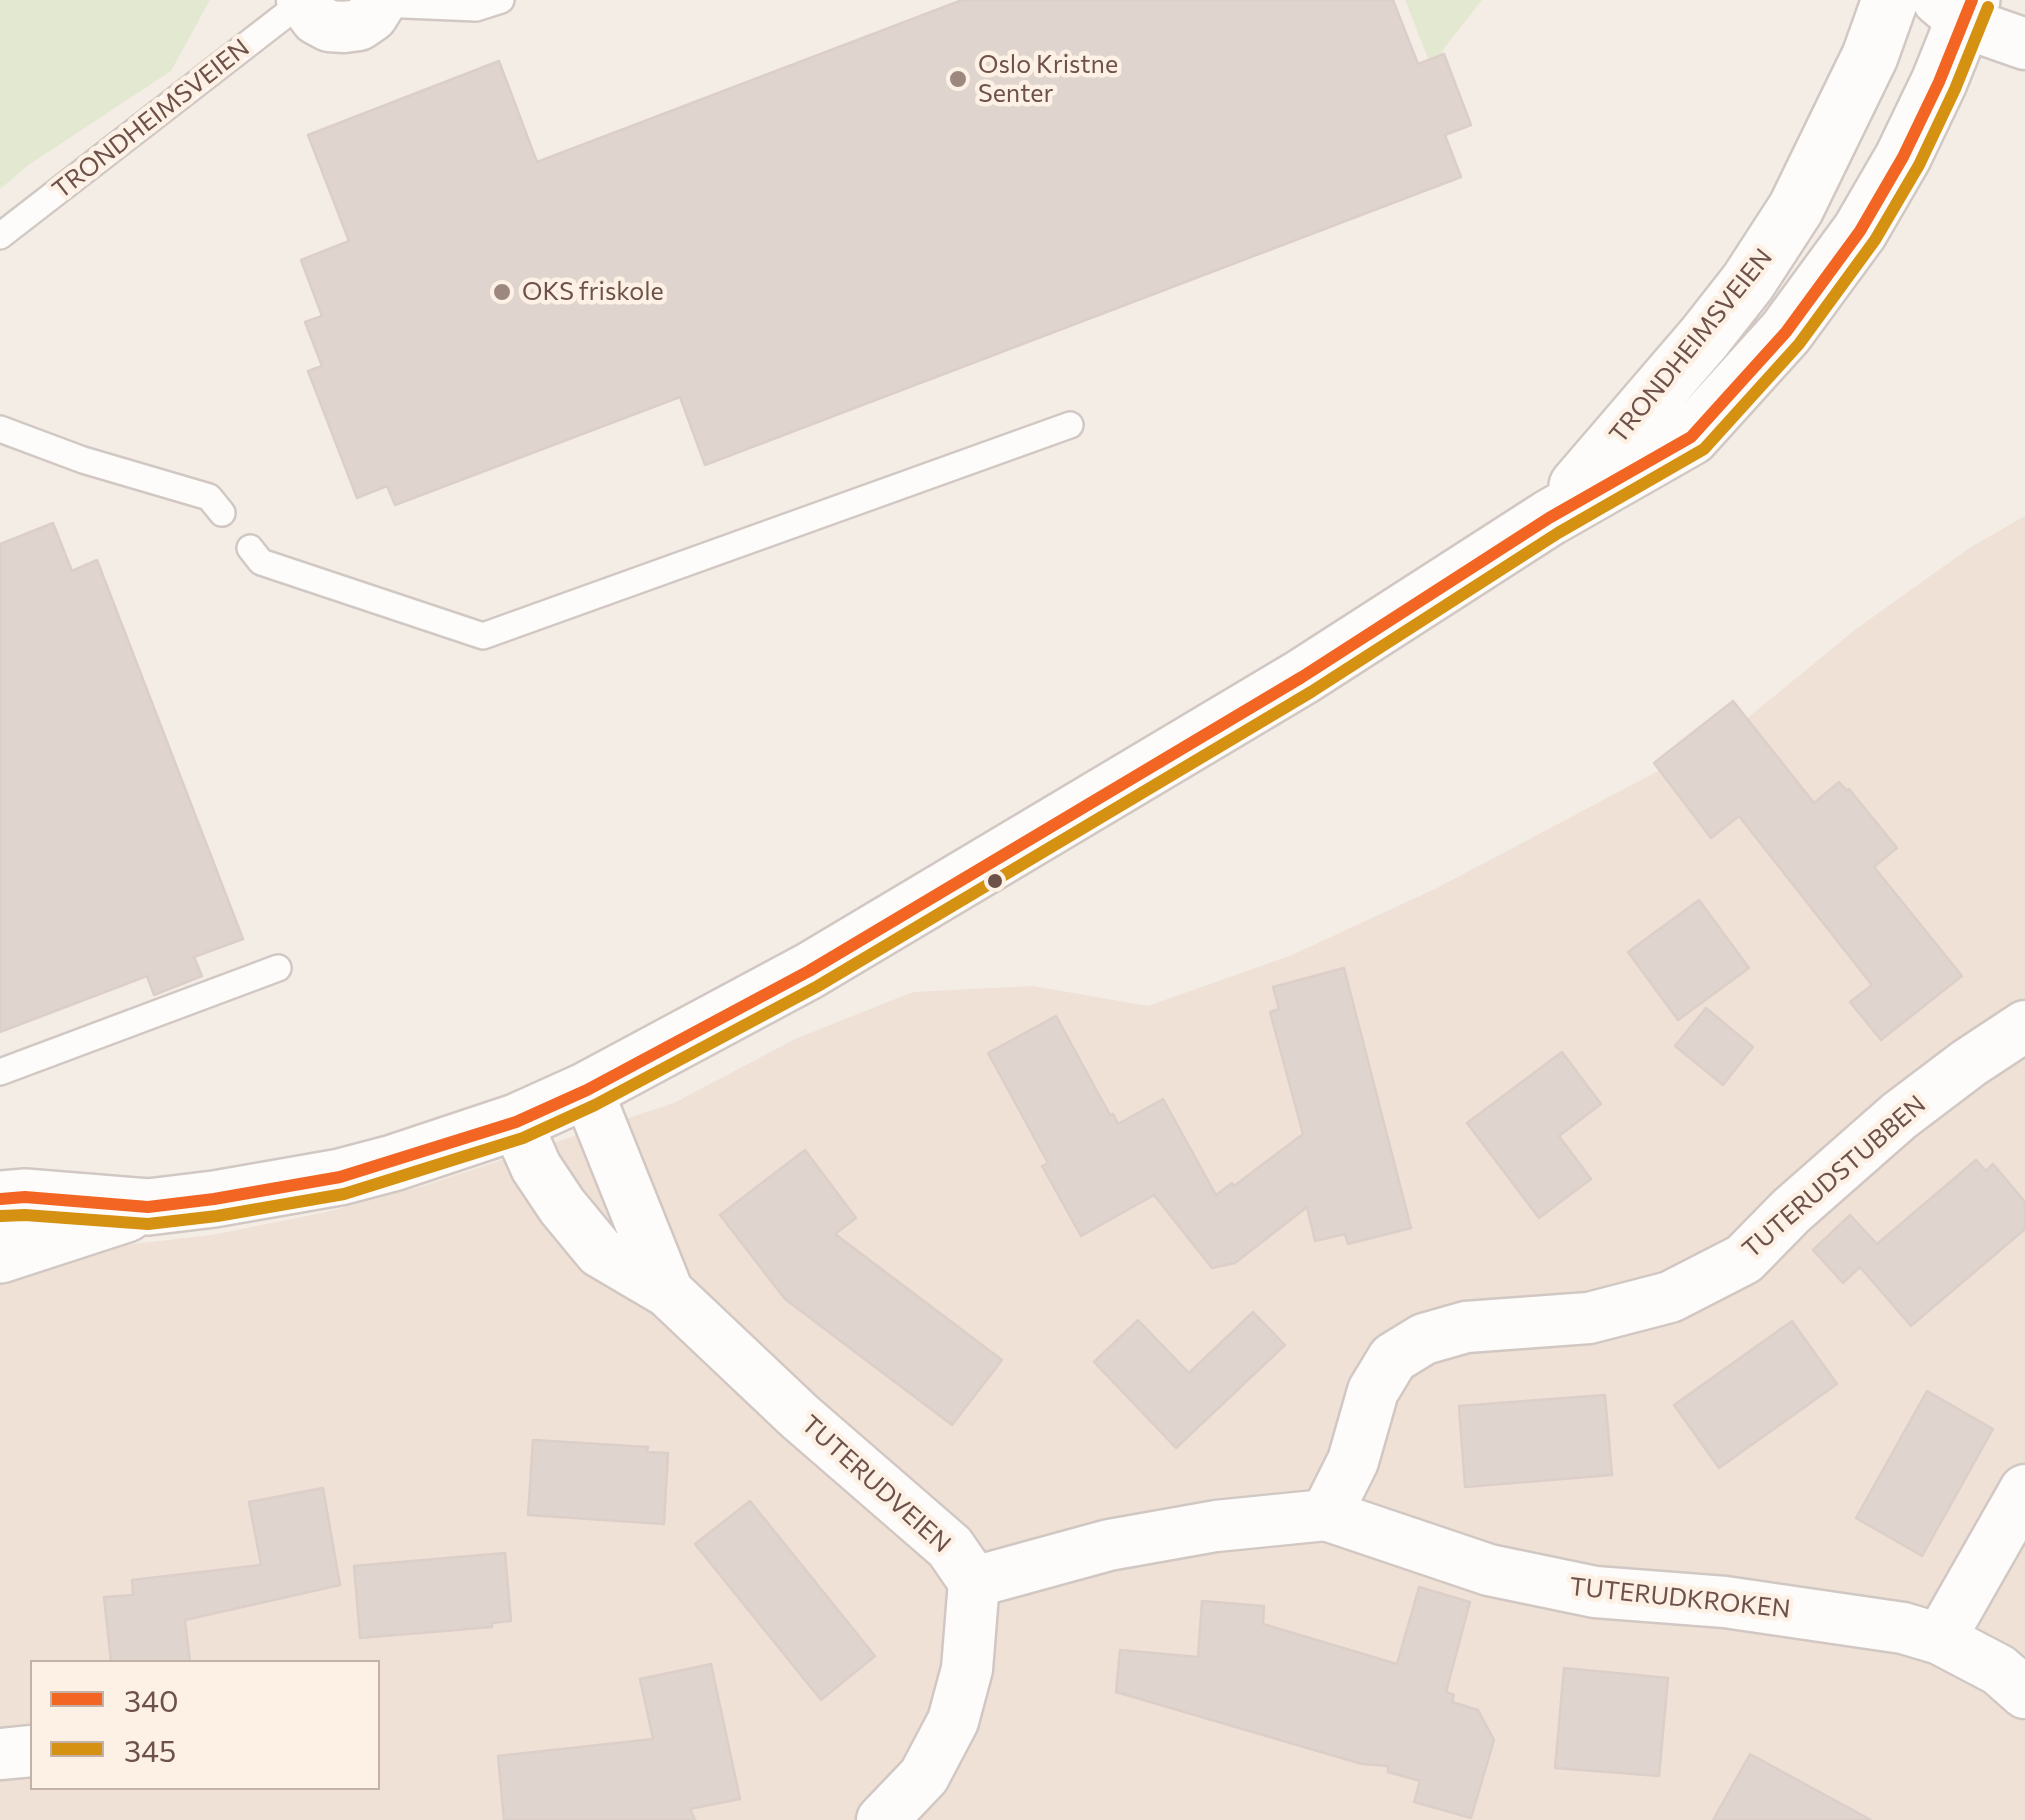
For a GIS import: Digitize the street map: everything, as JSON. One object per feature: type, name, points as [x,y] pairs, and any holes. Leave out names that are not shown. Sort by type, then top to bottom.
[{"type":"main road","name":"TRONDHEIMSVEIEN","points":[[1549,518],[1715,324],[1796,208],[1870,56],[1890,0]]},
{"type":"main road","name":"TRONDHEIMSVEIEN","points":[[0,1256],[148,1207],[340,1177],[393,1164],[516,1122],[587,1090],[809,972],[1302,677],[1549,518],[1690,437],[1786,332],[1860,231],[1903,157],[1958,8]]},
{"type":"main road","name":"TRONDHEIMSVEIEN","points":[[0,1199],[25,1197],[148,1207]]},
{"type":"street","points":[[302,1],[316,19],[344,28],[359,25],[382,2]]},
{"type":"street","points":[[1958,8],[2025,44]]},
{"type":"street","name":"TUTERUDSTUBBEN","points":[[1326,1515],[1352,1460],[1373,1391],[1393,1358],[1424,1339],[1466,1328],[1589,1318],[1670,1297],[1714,1274],[1744,1258],[1899,1116],[2025,1026]]},
{"type":"street","name":"TUTERUDVEIEN","points":[[587,1090],[668,1292]]},
{"type":"street","name":"TUTERUDVEIEN","points":[[516,1122],[536,1166],[562,1206],[600,1252],[668,1292],[785,1402],[950,1546],[974,1582]]},
{"type":"street","points":[[1940,1639],[2025,1490]]},
{"type":"street","name":"TUTERUDKROKEN","points":[[974,1582],[1109,1546],[1216,1526],[1326,1515],[1489,1570],[1595,1592],[1788,1610],[1903,1628],[1940,1639],[1999,1670],[2025,1693]]},
{"type":"street","points":[[882,1820],[924,1776],[953,1722],[967,1669],[974,1582]]},
{"type":"street","points":[[0,1754],[30,1751]]},
{"type":"lane","points":[[382,2],[476,8],[501,0]]},
{"type":"lane","name":"TRONDHEIMSVEIEN","points":[[0,236],[302,1]]},
{"type":"lane","points":[[250,548],[261,562],[484,636],[1070,425]]},
{"type":"lane","points":[[0,429],[83,460],[209,497],[222,513]]},
{"type":"lane","points":[[0,1072],[278,968]]},
{"type":"shaded area","points":[[2025,516],[2025,1820],[0,1820],[0,1259],[212,1235],[326,1212],[423,1186],[674,1103],[795,1039],[913,992],[1033,986],[1148,1006],[1292,955],[1439,887],[1728,734],[1856,629],[1971,547]]},
{"type":"green space","points":[[0,0],[210,0],[171,71],[30,164],[0,189]]},
{"type":"green space","points":[[1405,0],[1482,0],[1445,47],[1433,71]]},
{"type":"building","points":[[962,0],[1393,0],[1418,64],[1444,54],[1471,125],[1445,135],[1461,177],[705,465],[680,397],[395,505],[387,486],[357,498],[308,371],[322,366],[305,322],[322,316],[301,260],[349,241],[308,135],[499,61],[537,162]]},
{"type":"building","points":[[53,523],[72,571],[97,560],[243,939],[194,957],[202,976],[154,995],[147,976],[0,1032],[0,544]]},
{"type":"building","points":[[1733,701],[1814,803],[1839,782],[1849,789],[1897,848],[1874,867],[1962,976],[1881,1040],[1850,1002],[1872,985],[1739,816],[1711,838],[1654,763]]},
{"type":"building","points":[[1699,900],[1749,968],[1678,1020],[1628,952]]},
{"type":"building","points":[[1344,968],[1411,1228],[1348,1244],[1345,1234],[1315,1241],[1307,1207],[1235,1263],[1212,1268],[1154,1195],[1081,1236],[1042,1166],[1048,1163],[988,1053],[1056,1016],[1118,1124],[1163,1099],[1216,1195],[1303,1134],[1270,1012],[1279,1009],[1273,987]]},
{"type":"building","points":[[1706,1008],[1753,1047],[1723,1085],[1675,1046]]},
{"type":"building","points":[[1562,1052],[1601,1104],[1559,1136],[1591,1179],[1539,1218],[1467,1123]]},
{"type":"building","points":[[805,1150],[856,1218],[835,1234],[1002,1360],[952,1425],[785,1299],[720,1215]]},
{"type":"building","points":[[1976,1160],[1986,1171],[1993,1164],[2025,1202],[2025,1229],[1911,1326],[1860,1267],[1843,1283],[1813,1250],[1850,1215],[1877,1244]]},
{"type":"building","points":[[1253,1312],[1285,1345],[1176,1448],[1094,1362],[1138,1320],[1189,1373]]},
{"type":"building","points":[[1792,1321],[1837,1384],[1719,1468],[1674,1405]]},
{"type":"building","points":[[1927,1391],[1993,1429],[1922,1556],[1856,1518]]},
{"type":"building","points":[[1605,1395],[1612,1475],[1465,1487],[1459,1406]]},
{"type":"building","points":[[533,1440],[648,1447],[647,1452],[668,1453],[664,1524],[528,1515]]},
{"type":"building","points":[[323,1488],[340,1585],[185,1620],[190,1660],[111,1660],[104,1597],[133,1595],[132,1580],[261,1565],[249,1502]]},
{"type":"building","points":[[750,1501],[875,1656],[821,1700],[695,1544]]},
{"type":"building","points":[[505,1553],[511,1621],[492,1623],[492,1627],[360,1638],[354,1566]]},
{"type":"building","points":[[1419,1587],[1470,1602],[1446,1692],[1454,1695],[1452,1702],[1478,1710],[1494,1740],[1471,1818],[1414,1802],[1420,1781],[1388,1772],[1388,1766],[1362,1764],[1116,1692],[1120,1650],[1198,1657],[1202,1601],[1264,1606],[1263,1624],[1397,1664]]},
{"type":"building","points":[[711,1664],[740,1799],[690,1809],[695,1820],[504,1820],[498,1756],[653,1739],[640,1679]]},
{"type":"building","points":[[1564,1668],[1668,1678],[1659,1776],[1555,1768]]},
{"type":"building","points":[[1750,1754],[1871,1820],[1713,1820]]},
{"type":"transit line","name":"340","points":[[0,1199],[25,1197],[148,1207],[214,1199],[340,1177],[516,1122],[587,1090],[809,971],[1302,677],[1549,518],[1691,437],[1786,332],[1860,231],[1903,157],[1972,0]]},
{"type":"transit line","name":"345","points":[[1,1216],[148,1224],[217,1216],[344,1194],[523,1138],[595,1105],[818,986],[1311,692],[1558,533],[1704,449],[1799,344],[1875,240],[1919,165],[1988,7]]},
{"type":"place","name":"Oslo Kristne Senter","points":[[958,79]]},
{"type":"place","name":"OKS friskole","points":[[502,292]]}]
